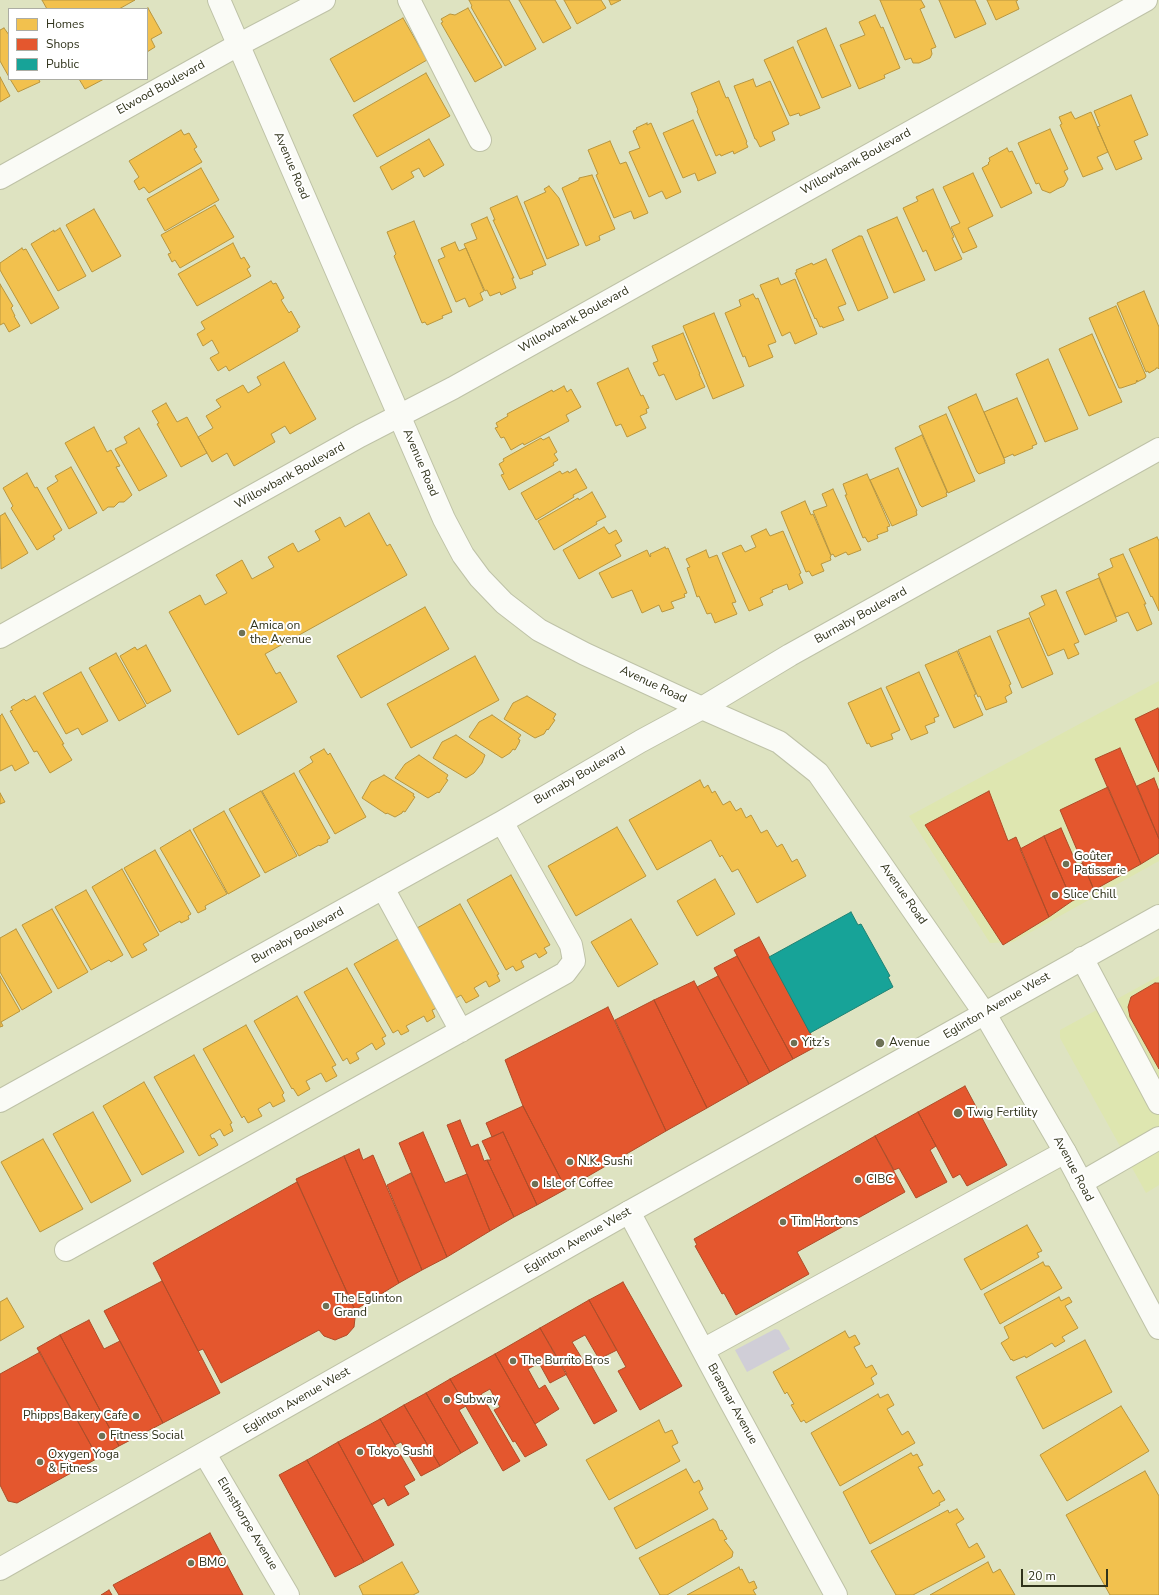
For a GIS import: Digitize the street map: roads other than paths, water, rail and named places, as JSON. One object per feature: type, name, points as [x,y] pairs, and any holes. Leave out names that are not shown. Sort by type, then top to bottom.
[{"type":"street","name":"Avenue Road","points":[[219,0],[444,519],[463,555],[480,578],[504,603],[539,630],[561,642],[702,708],[779,742],[818,773],[985,1014],[1065,1152],[1159,1328]]},
{"type":"street","name":"Elwood Boulevard","points":[[0,178],[324,0]]},
{"type":"street","points":[[409,0],[480,140]]},
{"type":"street","name":"Willowbank Boulevard","points":[[0,637],[351,441],[467,380],[1146,0]]},
{"type":"street","name":"Burnaby Boulevard","points":[[0,1101],[502,822],[646,738],[702,708],[790,655],[1159,449]]},
{"type":"street","points":[[66,1250],[565,973],[574,961],[571,945],[502,822]]},
{"type":"street","points":[[383,888],[461,1031]]},
{"type":"street","name":"Eglinton Avenue West","points":[[0,1569],[629,1212],[1159,916]]},
{"type":"street","points":[[1082,958],[1159,1103]]},
{"type":"street","points":[[1081,1183],[1159,1138]]},
{"type":"street","points":[[702,1350],[1065,1152]]},
{"type":"street","name":"Braemar Avenue","points":[[629,1212],[702,1350],[836,1595]]},
{"type":"street","name":"Elmsthorpe Avenue","points":[[205,1454],[288,1595]]},
{"type":"place","name":"Amica on the Avenue","points":[[242,633]]},
{"type":"place","name":"Goûter Patisserie","points":[[1066,864]]},
{"type":"place","name":"Slice Chill","points":[[1055,895]]},
{"type":"place","name":"Yitz’s","points":[[794,1043]]},
{"type":"place","name":"Avenue","points":[[880,1043]]},
{"type":"place","name":"Twig Fertility","points":[[958,1113]]},
{"type":"place","name":"N.K. Sushi","points":[[570,1162]]},
{"type":"place","name":"CIBC","points":[[858,1180]]},
{"type":"place","name":"Isle of Coffee","points":[[535,1184]]},
{"type":"place","name":"Tim Hortons","points":[[783,1222]]},
{"type":"place","name":"The Eglinton Grand","points":[[326,1306]]},
{"type":"place","name":"The Burrito Bros","points":[[513,1361]]},
{"type":"place","name":"Subway","points":[[447,1400]]},
{"type":"place","name":"Phipps Bakery Cafe","points":[[136,1416]]},
{"type":"place","name":"Fitness Social","points":[[102,1436]]},
{"type":"place","name":"Tokyo Sushi","points":[[360,1452]]},
{"type":"place","name":"Oxygen Yoga & Fitness","points":[[40,1462]]},
{"type":"place","name":"BMO","points":[[191,1563]]}]
